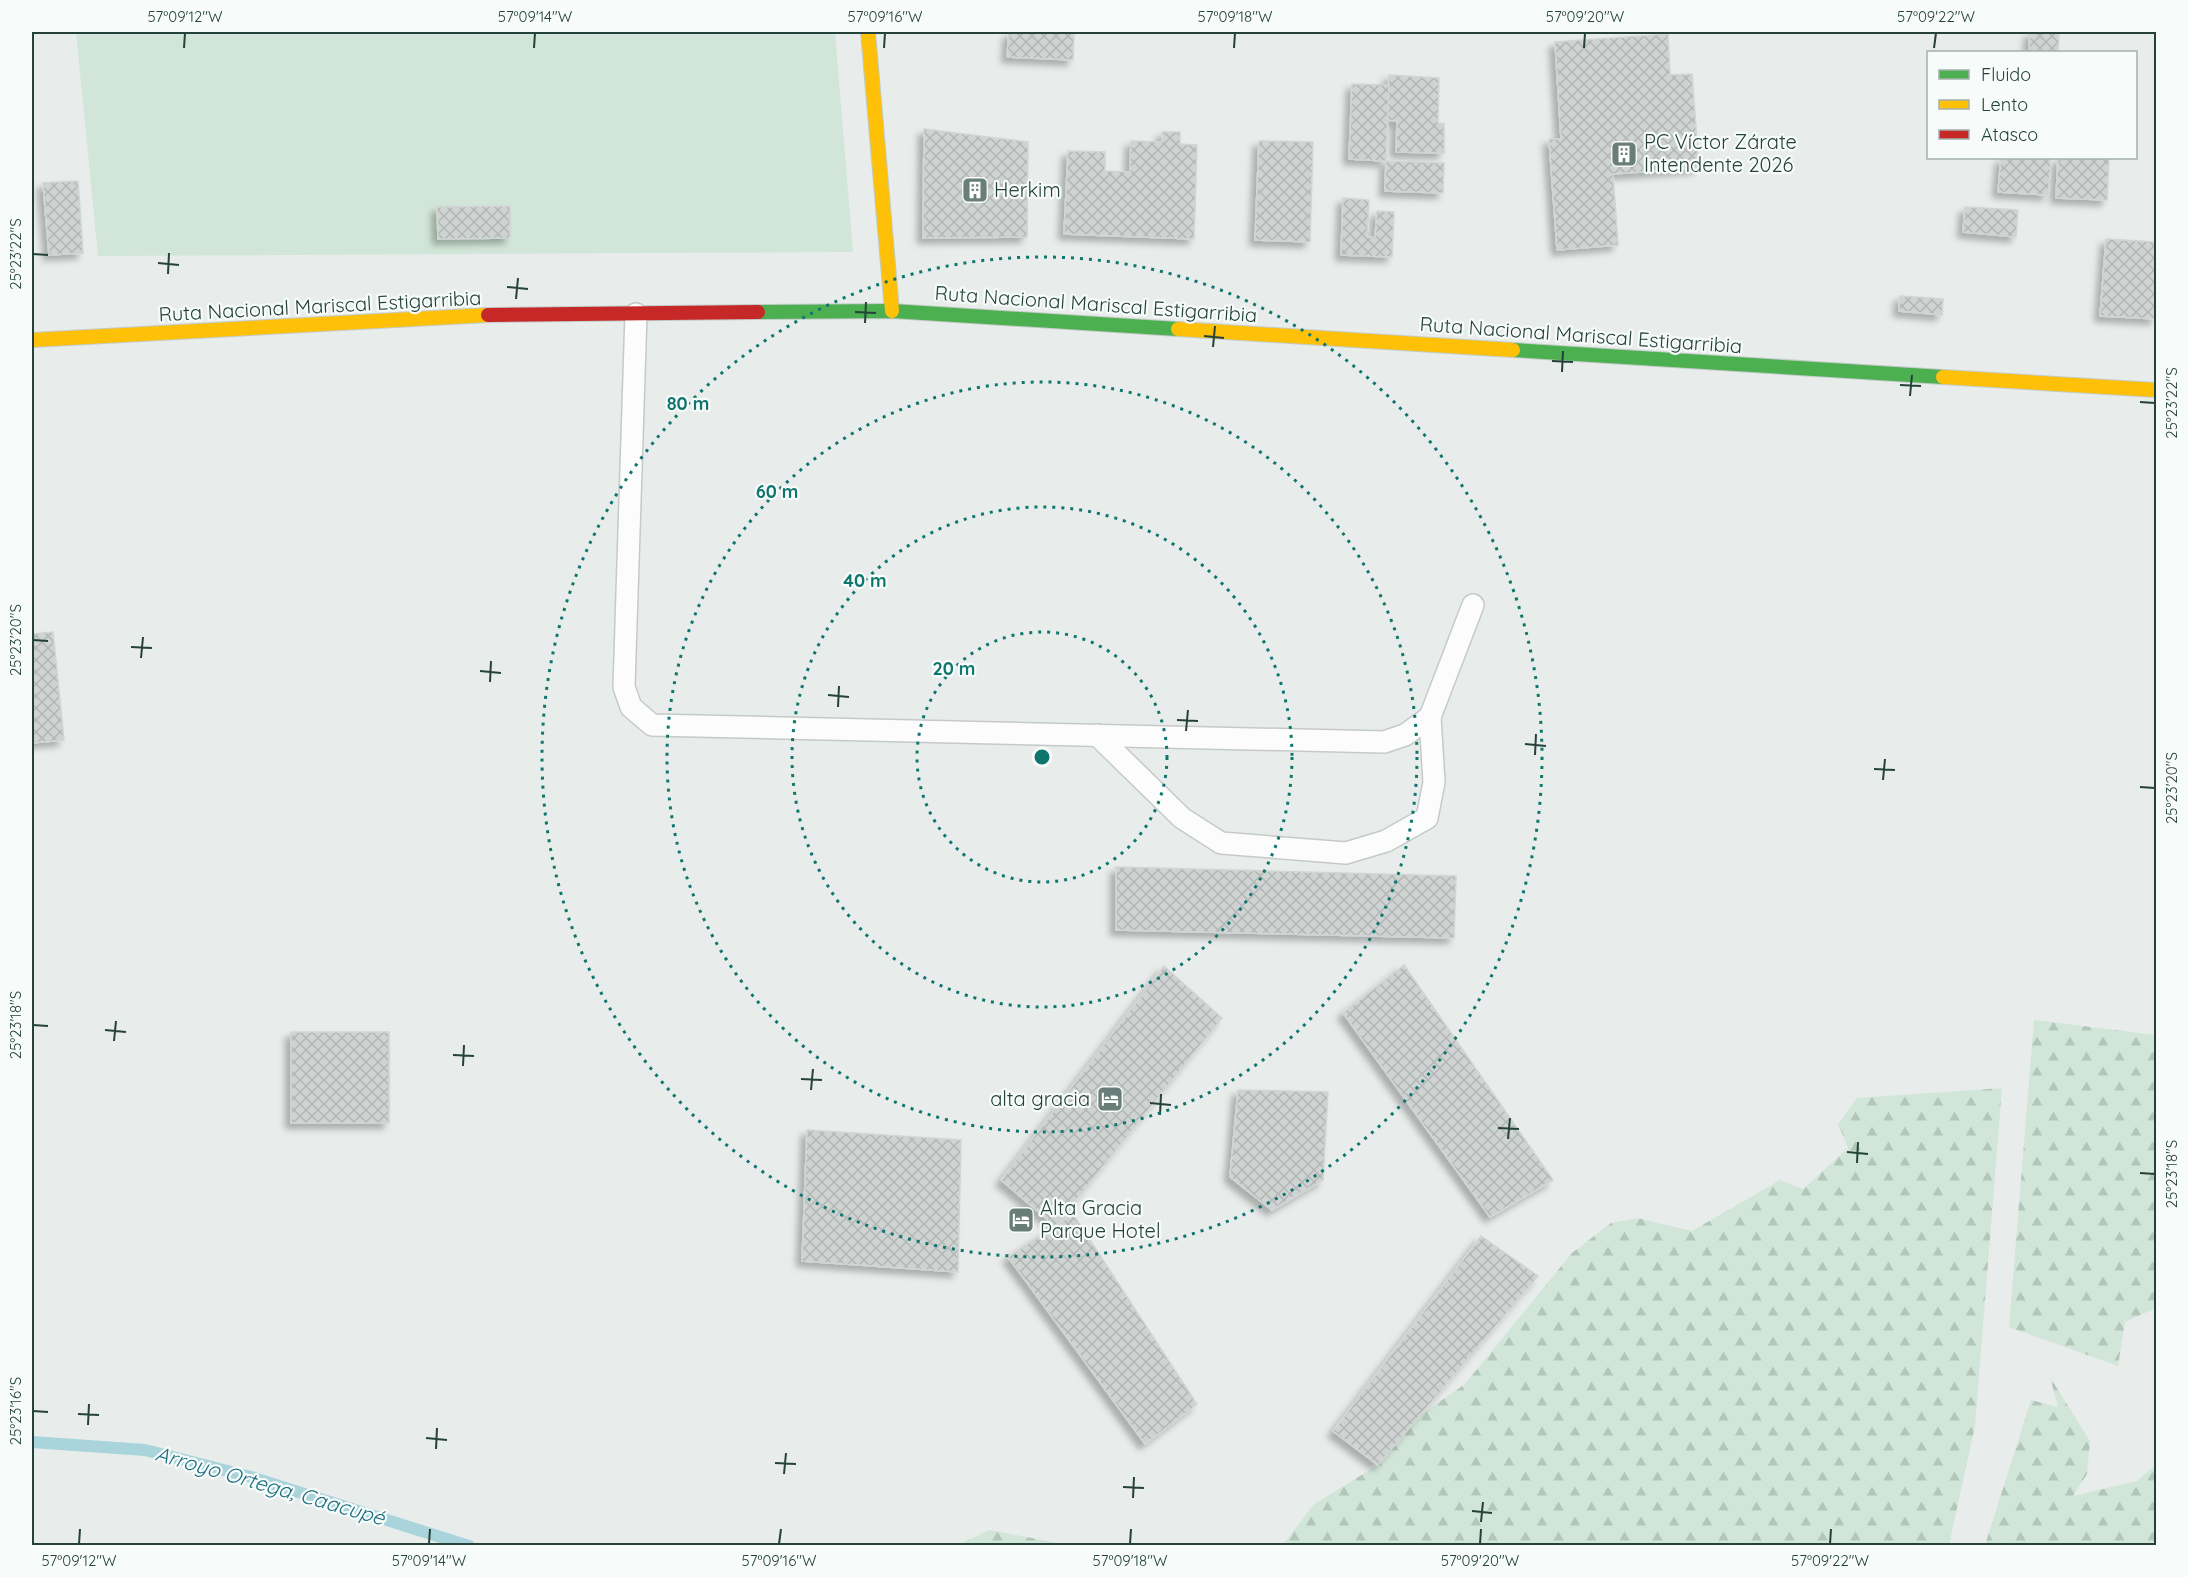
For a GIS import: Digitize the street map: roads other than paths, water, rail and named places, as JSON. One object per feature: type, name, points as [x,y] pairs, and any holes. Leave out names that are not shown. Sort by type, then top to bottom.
[{"type":"main road","points":[[868,32],[892,310]]},
{"type":"main road","name":"Ruta Nacional Mariscal Estigarribia","points":[[32,340],[486,315],[892,310],[2157,390]]},
{"type":"lane","points":[[636,314],[624,687],[631,707],[652,725],[1384,742],[1405,735],[1430,717]]},
{"type":"lane","points":[[1097,735],[1182,818],[1221,843],[1346,853],[1386,840],[1427,818],[1434,782],[1430,717],[1473,605]]},
{"type":"waterway","name":"Arroyo Ortega, Caacupé","points":[[32,1442],[145,1450],[251,1477],[469,1546]]},
{"type":"place","name":"PC Víctor Zárate Intendente 2026","points":[[1624,154]]},
{"type":"place","name":"Herkim","points":[[975,190]]},
{"type":"place","name":"alta gracia","points":[[1110,1099]]},
{"type":"place","name":"Alta Gracia Parque Hotel","points":[[1021,1220]]}]
